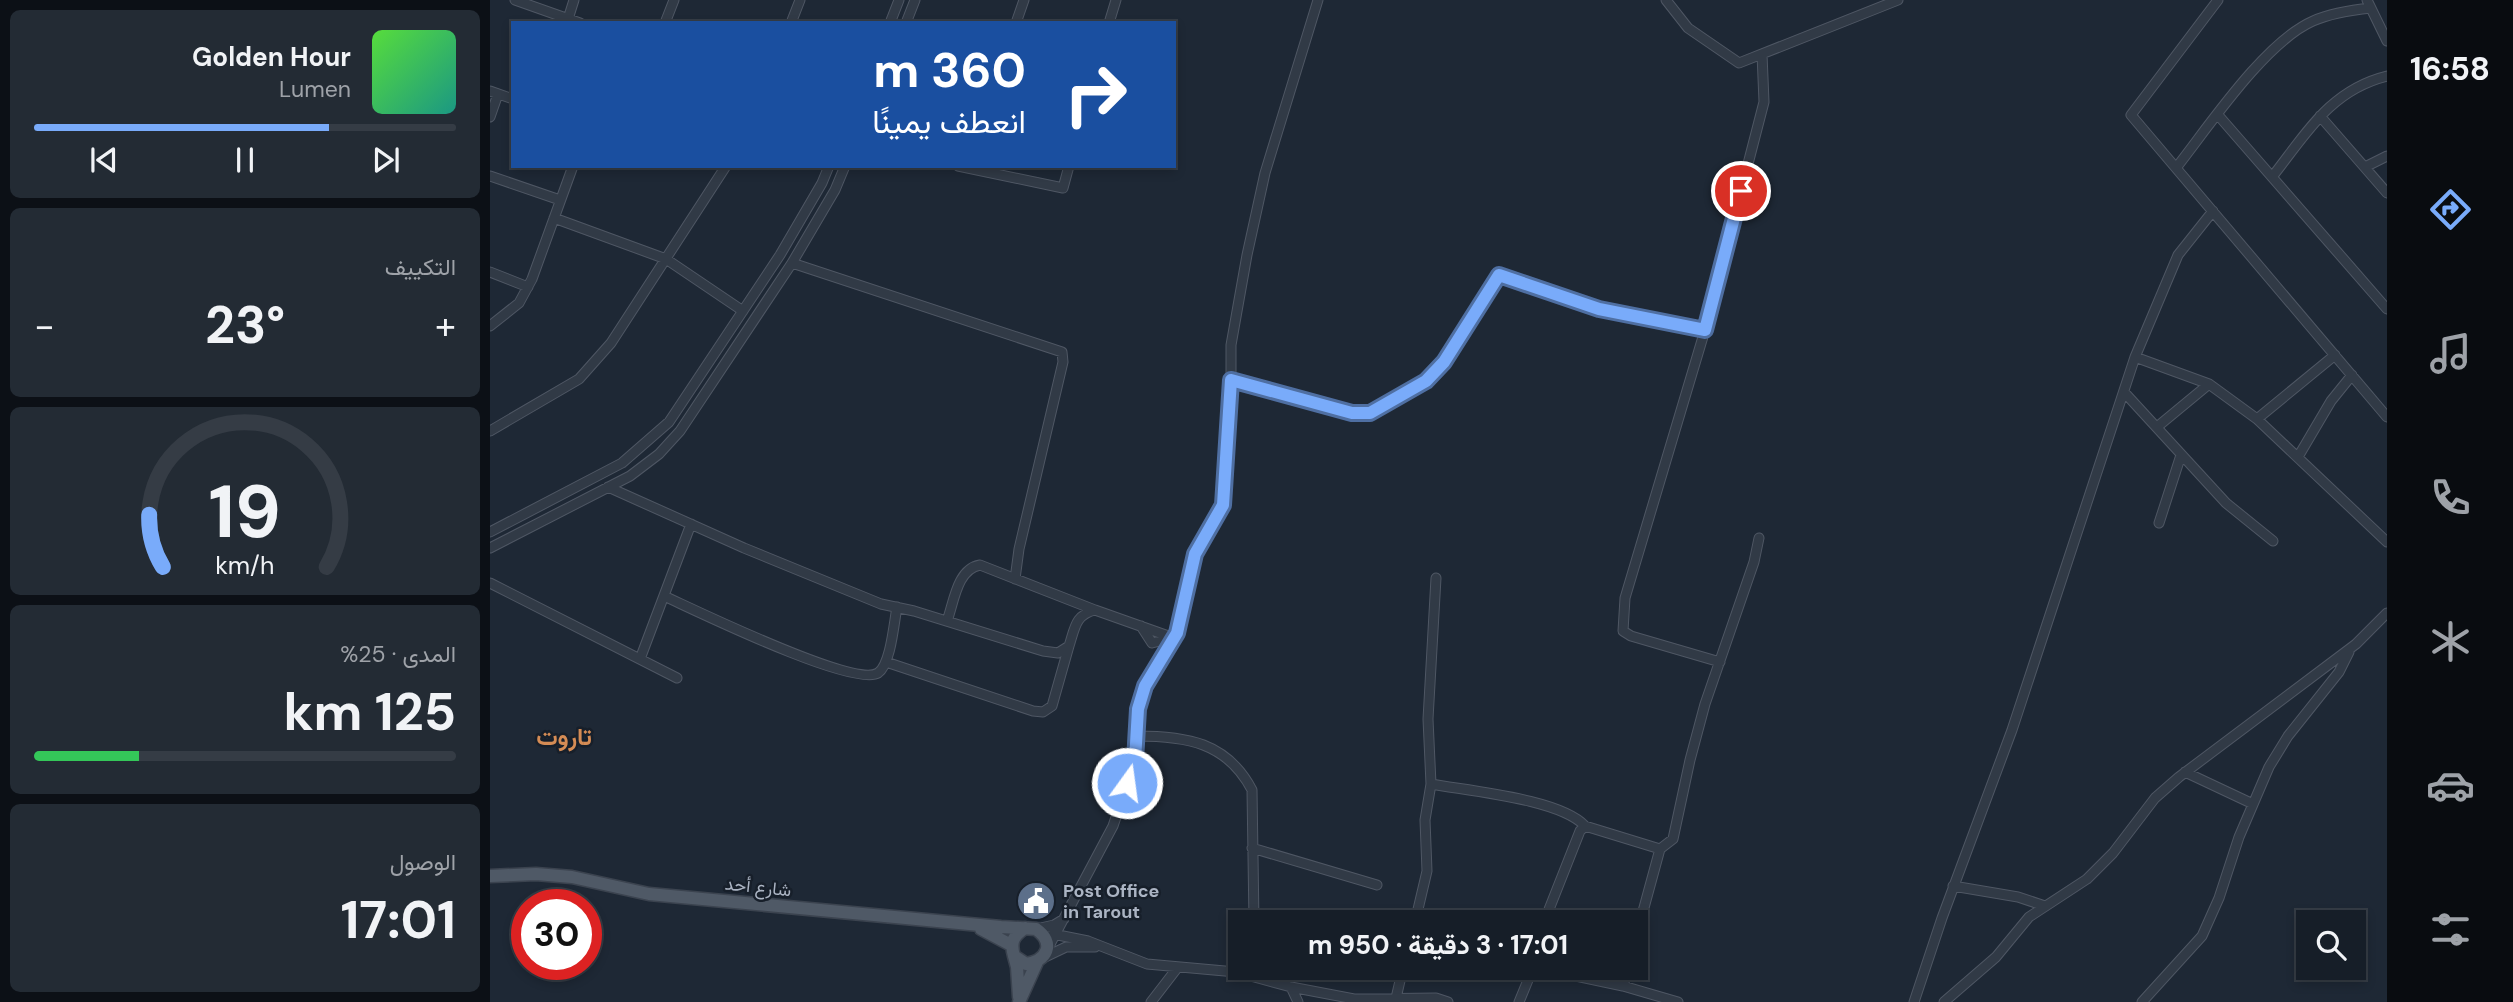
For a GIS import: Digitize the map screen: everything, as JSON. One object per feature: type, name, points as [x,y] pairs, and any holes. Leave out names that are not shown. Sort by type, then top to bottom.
[{"type":"main road","name":"شارع أحد","points":[[490,876],[536,874],[572,877],[649,894],[1034,930]]},
{"type":"main road","points":[[971,924],[1012,951],[1026,964],[1042,957]]},
{"type":"main road","points":[[1034,930],[1046,940],[1042,957],[1019,1000],[1017,967],[1012,951],[1014,935],[1034,930]]},
{"type":"street","points":[[515,0],[574,21]]},
{"type":"street","points":[[568,19],[575,0]]},
{"type":"street","points":[[667,21],[674,0]]},
{"type":"street","points":[[792,21],[800,0]]},
{"type":"street","points":[[891,21],[900,0]]},
{"type":"street","points":[[907,21],[915,0]]},
{"type":"street","points":[[1017,21],[1024,0]]},
{"type":"street","points":[[1110,21],[1116,0]]},
{"type":"street","points":[[1042,957],[1057,934],[1113,826],[1135,761],[1138,709],[1145,686],[1174,638],[1195,554],[1223,505],[1231,345],[1247,254],[1265,173],[1318,0]]},
{"type":"street","points":[[1666,0],[1688,28],[1739,63],[1898,0]]},
{"type":"street","points":[[2218,0],[2131,115],[2387,417]]},
{"type":"street","points":[[2176,168],[2256,67],[2284,40],[2311,22],[2369,4],[2387,41]]},
{"type":"street","points":[[1720,662],[1631,636],[1623,631],[1625,598],[1705,330],[1764,102],[1762,54]]},
{"type":"street","points":[[2272,177],[2320,116],[2344,93],[2371,80],[2387,76]]},
{"type":"street","points":[[490,117],[494,93],[511,98]]},
{"type":"street","points":[[2218,115],[2386,304]]},
{"type":"street","points":[[2320,116],[2387,192]]},
{"type":"street","points":[[2365,167],[2387,156]]},
{"type":"street","points":[[490,326],[519,303],[528,287],[572,168]]},
{"type":"street","points":[[490,431],[579,379],[611,343],[725,168]]},
{"type":"street","points":[[490,532],[622,463],[669,422],[780,255],[828,168]]},
{"type":"street","points":[[490,548],[630,476],[659,454],[680,431],[792,263],[835,190],[844,168]]},
{"type":"street","points":[[974,168],[1063,188],[1068,168]]},
{"type":"street","points":[[490,176],[560,200]]},
{"type":"street","points":[[1914,1002],[1953,886],[2012,730],[2135,357],[2178,255],[2213,211]]},
{"type":"street","points":[[554,218],[666,259],[743,311]]},
{"type":"street","points":[[792,263],[1062,352],[1063,362],[1019,549],[1015,579]]},
{"type":"street","points":[[490,272],[528,287]]},
{"type":"street","points":[[1231,380],[1352,413],[1370,413],[1426,381],[1444,362],[1499,275],[1599,309],[1705,330]]},
{"type":"street","points":[[2257,419],[2335,355]]},
{"type":"street","points":[[2135,357],[2209,384],[2257,419],[2387,541]]},
{"type":"street","points":[[2298,457],[2331,401],[2352,375]]},
{"type":"street","points":[[2157,428],[2209,384]]},
{"type":"street","points":[[2124,392],[2226,503],[2273,541]]},
{"type":"street","points":[[2159,523],[2181,454]]},
{"type":"street","points":[[608,487],[881,604],[1043,651],[1058,653],[1069,646]]},
{"type":"street","points":[[640,659],[691,524]]},
{"type":"street","points":[[1643,910],[1660,849],[1673,839],[1705,704],[1754,562],[1759,538]]},
{"type":"street","points":[[947,621],[964,573],[971,566],[980,565],[1174,638]]},
{"type":"street","points":[[1418,910],[1427,871],[1425,820],[1431,785],[1428,719],[1436,578]]},
{"type":"street","points":[[490,583],[677,678]]},
{"type":"street","points":[[664,596],[792,653],[865,676],[878,673],[885,660],[897,607]]},
{"type":"street","points":[[885,660],[1033,711],[1043,712],[1052,706],[1076,622],[1084,613],[1095,610]]},
{"type":"street","points":[[1944,1002],[1996,957],[2029,917],[2087,878],[2113,853],[2155,798],[2185,772],[2352,648],[2387,613]]},
{"type":"street","points":[[2142,1002],[2176,961],[2202,936],[2269,767],[2288,736],[2339,672],[2352,648]]},
{"type":"street","points":[[1136,736],[1182,738],[1202,743],[1223,755],[1238,768],[1252,790],[1254,910]]},
{"type":"street","points":[[2185,772],[2253,804]]},
{"type":"street","points":[[1431,785],[1542,804],[1580,820],[1585,826],[1660,849]]},
{"type":"street","points":[[1548,910],[1580,831],[1585,826]]},
{"type":"street","points":[[1252,848],[1377,885]]},
{"type":"street","points":[[1953,886],[2018,897],[2045,906]]},
{"type":"street","points":[[1034,930],[1054,925],[1065,918]]},
{"type":"street","points":[[1065,918],[1076,937]]},
{"type":"street","points":[[1034,930],[1076,937],[1147,964],[1228,971]]},
{"type":"street","points":[[1042,957],[1066,947],[1100,947]]},
{"type":"street","points":[[1151,1002],[1178,967]]},
{"type":"street","points":[[1274,980],[1291,987],[1354,999],[1436,998],[1448,1002]]},
{"type":"street","points":[[1396,998],[1400,980]]},
{"type":"street","points":[[1519,1002],[1529,980]]},
{"type":"street","points":[[1594,980],[1623,986],[1645,998],[1678,1002]]},
{"type":"street","points":[[1623,986],[1625,980]]},
{"type":"street","points":[[1291,987],[1298,1002]]},
{"type":"place","name":"Post Office in Tarout","points":[[1036,901]]},
{"type":"district","name":"تاروت","points":[[564,736]]},
{"type":"route","points":[[1127,783],[1135,761],[1138,709],[1145,686],[1177,633],[1195,554],[1223,505],[1231,380],[1352,413],[1370,413],[1426,381],[1444,362],[1499,275],[1599,309],[1705,330],[1741,191]]}]
